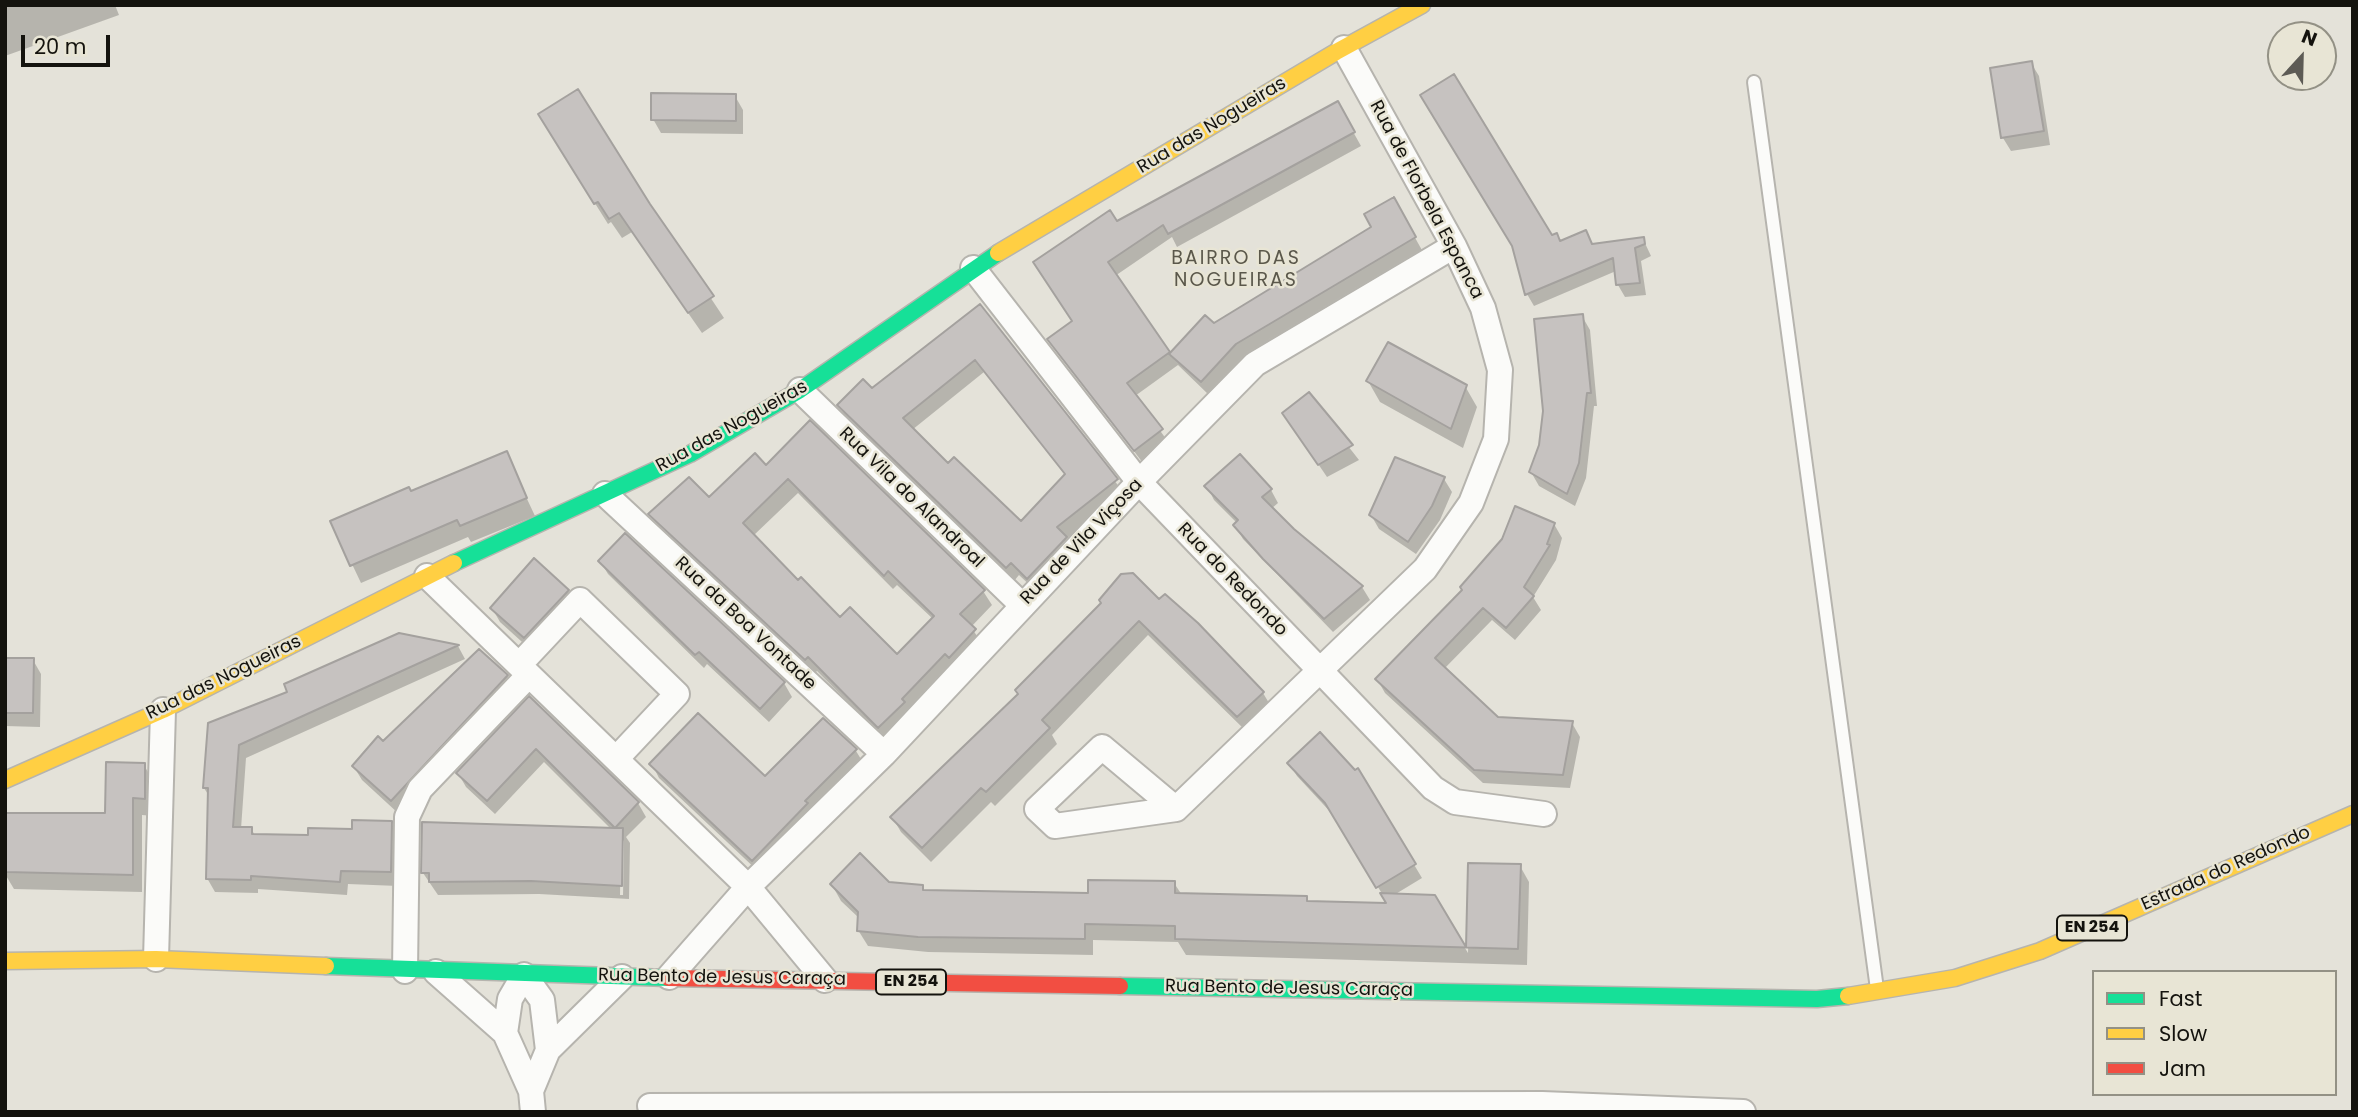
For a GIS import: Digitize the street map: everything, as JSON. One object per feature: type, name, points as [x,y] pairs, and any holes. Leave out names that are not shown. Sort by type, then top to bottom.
[{"type":"main road","name":"Rua das Nogueiras","points":[[5,780],[163,710],[427,576],[690,454],[800,390],[973,268],[1344,48],[1422,5]]},
{"type":"main road","name":"Estrada do Redondo","points":[[1818,999],[1877,993],[1955,978],[2040,951],[2353,814]]},
{"type":"main road","name":"Rua Bento de Jesus Caraça","points":[[5,961],[156,959],[524,975],[1818,999]]},
{"type":"street","name":"Rua de Florbela Espanca","points":[[1176,809],[1425,569],[1471,503],[1496,439],[1500,370],[1483,308],[1454,246],[1344,48]]},
{"type":"street","name":"Rua de Vila Viçosa","points":[[669,977],[748,887],[884,754],[1139,482],[1255,364],[1454,246]]},
{"type":"street","name":"Rua do Redondo","points":[[973,268],[1139,482],[1433,788],[1455,802],[1545,814]]},
{"type":"street","name":"Rua Vila do Alandroal","points":[[800,390],[1022,605]]},
{"type":"street","name":"Rua da Boa Vontade","points":[[606,494],[884,754]]},
{"type":"street","points":[[427,576],[748,887],[825,980]]},
{"type":"street","points":[[405,971],[407,817],[420,789],[524,670],[580,600],[677,694],[616,759]]},
{"type":"street","points":[[156,959],[163,710]]},
{"type":"street","points":[[1102,747],[1176,809],[1055,826],[1037,809],[1102,747]]},
{"type":"street","points":[[436,972],[505,1033],[532,1102]]},
{"type":"street","points":[[505,1033],[510,999],[524,975],[542,1000],[548,1051],[532,1102]]},
{"type":"street","points":[[548,1051],[622,977]]},
{"type":"street","points":[[650,1106],[739,1109],[1542,1108],[1743,1112]]},
{"type":"lane","points":[[1754,82],[1877,993]]},
{"type":"building","points":[[2032,61],[2044,131],[2001,138],[1990,68]]},
{"type":"building","points":[[1454,74],[1552,235],[1557,233],[1560,241],[1586,230],[1592,244],[1644,237],[1645,244],[1635,248],[1640,283],[1616,285],[1613,258],[1525,295],[1512,246],[1420,95]]},
{"type":"building","points":[[578,89],[650,204],[714,296],[688,313],[619,213],[609,219],[598,202],[594,204],[538,114]]},
{"type":"building","points":[[651,93],[736,94],[736,121],[651,120]]},
{"type":"building","points":[[1338,101],[1355,132],[1168,234],[1163,225],[1108,262],[1170,352],[1127,383],[1163,429],[1134,451],[1047,339],[1072,321],[1033,262],[1110,210],[1117,221]]},
{"type":"building","points":[[1394,197],[1416,237],[1236,344],[1201,382],[1169,354],[1205,315],[1214,323],[1371,227],[1364,214]]},
{"type":"building","points":[[980,304],[1118,479],[1057,527],[1067,537],[1027,579],[1011,563],[1006,568],[837,405],[863,379],[872,388]],"holes":[[[975,360],[1065,474],[1021,521],[954,457],[948,463],[903,418]]]},
{"type":"building","points":[[1583,314],[1591,393],[1587,393],[1579,463],[1567,494],[1529,472],[1539,445],[1543,411],[1534,319]]},
{"type":"building","points":[[1388,342],[1467,385],[1451,429],[1366,381]]},
{"type":"building","points":[[1309,392],[1353,445],[1318,465],[1282,413]]},
{"type":"building","points":[[810,420],[985,590],[960,614],[976,629],[949,658],[945,654],[902,699],[905,702],[878,728],[808,657],[805,660],[648,514],[689,477],[709,497],[755,453],[766,465]],"holes":[[[788,479],[884,576],[888,571],[934,616],[897,654],[850,607],[840,617],[801,577],[798,580],[743,523]]]},
{"type":"building","points":[[507,451],[527,498],[460,526],[457,520],[350,566],[330,521],[409,487],[411,491]]},
{"type":"building","points":[[1240,454],[1272,489],[1262,497],[1294,529],[1363,586],[1324,619],[1263,559],[1233,525],[1238,520],[1204,486]]},
{"type":"building","points":[[1395,457],[1445,477],[1432,506],[1408,542],[1369,515]]},
{"type":"building","points":[[1515,506],[1555,523],[1547,544],[1550,545],[1524,587],[1534,596],[1506,628],[1483,608],[1435,658],[1498,717],[1573,721],[1563,775],[1474,770],[1375,679],[1462,590],[1460,587],[1502,539]]},
{"type":"building","points":[[625,533],[785,682],[760,709],[699,652],[695,655],[598,561]]},
{"type":"building","points":[[534,558],[569,590],[524,638],[490,608]]},
{"type":"building","points":[[1133,573],[1159,599],[1165,594],[1198,623],[1264,692],[1237,717],[1139,621],[1042,720],[1050,728],[986,792],[981,788],[922,848],[890,817],[1018,694],[1015,690],[1101,603],[1099,600],[1121,574]]},
{"type":"building","points":[[399,633],[459,645],[239,745],[233,827],[252,827],[252,834],[308,835],[308,828],[352,829],[352,820],[392,821],[391,872],[341,871],[340,882],[251,876],[251,880],[206,879],[208,788],[203,788],[208,723],[287,692],[284,684]]},
{"type":"building","points":[[479,649],[508,675],[391,801],[352,766],[378,736],[383,741]]},
{"type":"building","points":[[5,658],[34,658],[33,713],[5,713]]},
{"type":"building","points":[[529,696],[639,802],[615,828],[536,749],[487,801],[456,773]]},
{"type":"building","points":[[698,713],[765,776],[823,718],[857,749],[805,801],[808,803],[752,861],[649,764]]},
{"type":"building","points":[[1320,732],[1355,770],[1358,768],[1416,864],[1376,888],[1325,803],[1287,763]]},
{"type":"building","points":[[106,762],[145,763],[145,799],[133,798],[133,875],[5,872],[5,813],[105,813]]},
{"type":"building","points":[[422,822],[623,828],[622,886],[531,881],[429,882],[429,873],[421,873]]},
{"type":"building","points":[[860,853],[889,882],[923,885],[923,890],[1088,893],[1088,880],[1175,881],[1175,893],[1307,896],[1307,901],[1386,903],[1380,893],[1435,895],[1466,947],[1468,863],[1521,864],[1518,949],[1175,939],[1175,926],[1085,924],[1085,939],[918,937],[857,931],[858,912],[830,884]]},
{"type":"traffic: fast","points":[[454,563],[690,454],[800,390],[998,253]]},
{"type":"traffic: fast","points":[[326,966],[668,978]]},
{"type":"traffic: fast","points":[[1120,986],[1817,999],[1848,996]]},
{"type":"traffic: slow","points":[[998,253],[1336,52],[1422,5]]},
{"type":"traffic: slow","points":[[5,780],[163,710],[454,563]]},
{"type":"traffic: slow","points":[[1848,996],[1955,978],[2040,951],[2353,814]]},
{"type":"traffic: slow","points":[[5,961],[156,959],[326,966]]},
{"type":"traffic: jam","points":[[668,978],[1120,986]]},
{"type":"district","name":"BAIRRO DAS NOGUEIRAS","points":[[1236,270]]}]
